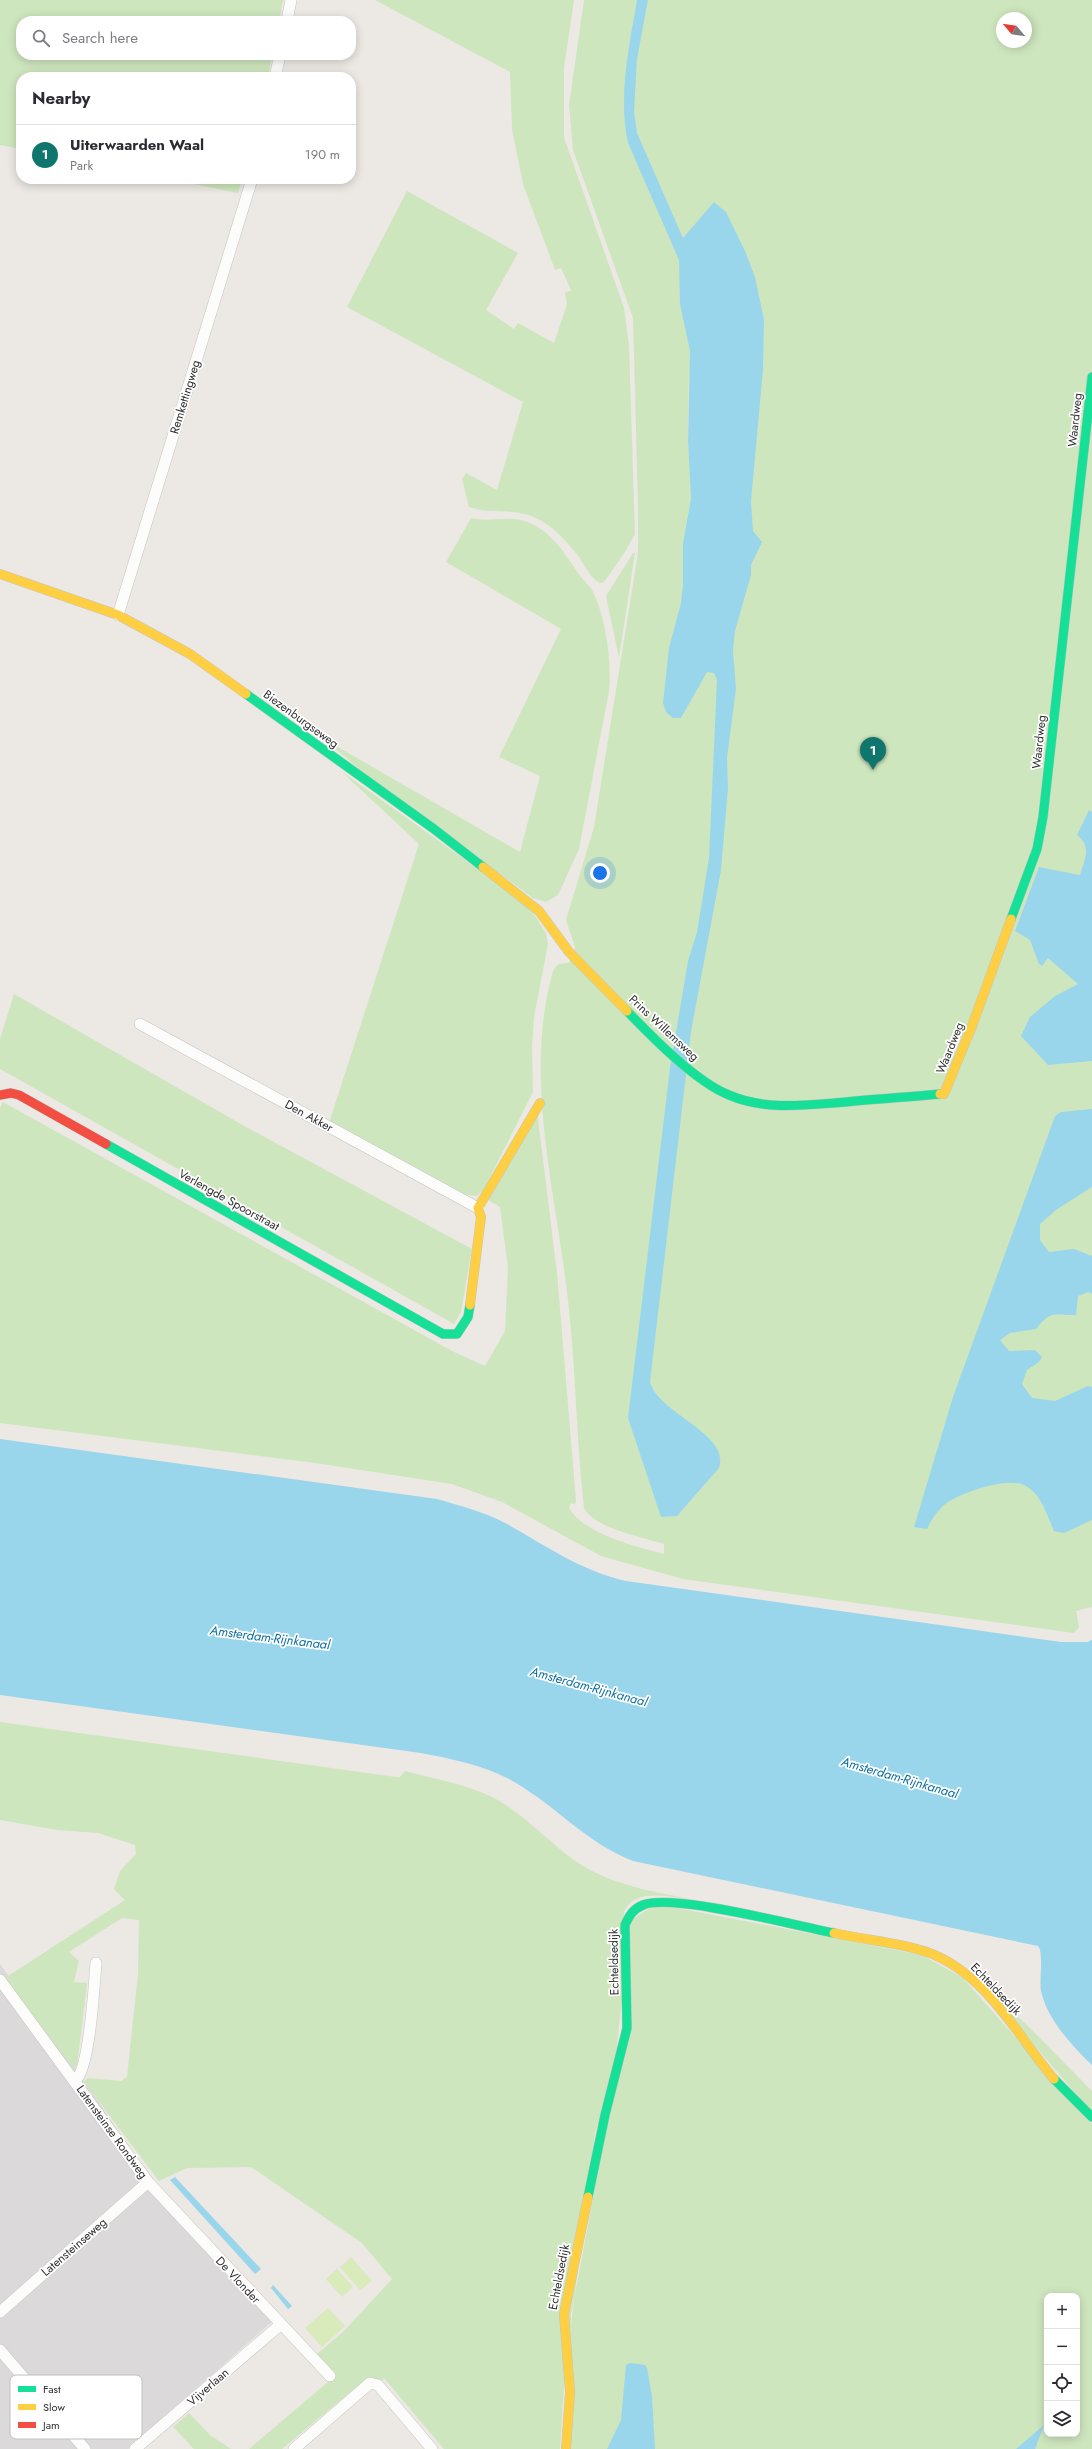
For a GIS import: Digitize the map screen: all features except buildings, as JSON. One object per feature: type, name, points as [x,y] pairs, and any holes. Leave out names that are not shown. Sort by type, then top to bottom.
[{"type":"street","points":[[288,16],[291,0]]},
{"type":"street","points":[[276,72],[279,60]]},
{"type":"street","name":"Remkettingweg","points":[[118,614],[250,184]]},
{"type":"street","name":"Waardweg","points":[[944,1094],[972,1026],[1037,849],[1042,817],[1092,377]]},
{"type":"street","name":"Biezenburgseweg","points":[[0,574],[118,614],[190,654],[434,829],[539,911],[558,935]]},
{"type":"street","name":"Prins Willemsweg","points":[[558,935],[569,952],[666,1050],[693,1072],[728,1095],[750,1102],[780,1105],[944,1094]]},
{"type":"street","name":"Den Akker","points":[[140,1024],[478,1208]]},
{"type":"street","name":"Verlengde Spoorstraat","points":[[0,1095],[11,1093],[19,1095],[444,1334],[457,1334],[468,1317],[481,1217],[478,1208]]},
{"type":"street","points":[[478,1208],[540,1102]]},
{"type":"street","name":"Echteldsedijk","points":[[566,2449],[570,2392],[564,2314],[605,2115],[627,2028],[625,1925],[628,1915],[636,1908],[656,1901],[690,1904],[919,1950],[941,1957],[976,1982],[1017,2029],[1068,2094],[1092,2117]]},
{"type":"street","name":"Latensteinse Rondweg","points":[[76,2081],[80,2078],[86,2055],[96,1964]]},
{"type":"street","name":"Latensteinse Rondweg","points":[[0,1980],[76,2081],[148,2182]]},
{"type":"street","name":"Latensteinseweg","points":[[0,2312],[148,2182]]},
{"type":"street","name":"De Vlonder","points":[[148,2182],[280,2325],[330,2376]]},
{"type":"street","name":"Vijverlaan","points":[[135,2449],[280,2325]]},
{"type":"street","points":[[0,2350],[21,2375]]},
{"type":"street","points":[[294,2449],[370,2383],[378,2385],[432,2449]]},
{"type":"street","points":[[76,2439],[85,2449]]},
{"type":"shaded area","points":[[0,1964],[74,2066],[153,2182],[275,2319],[142,2437],[142,2375],[10,2375],[10,2439],[139,2439],[128,2449],[0,2449]]},
{"type":"green space","points":[[0,0],[283,0],[280,16],[16,16],[16,60],[271,60],[269,72],[16,72],[16,148],[0,145]]},
{"type":"green space","points":[[375,0],[574,0],[564,68],[564,137],[624,308],[629,345],[635,534],[625,552],[604,582],[600,583],[593,578],[579,557],[565,541],[544,522],[530,515],[521,513],[486,511],[469,507],[462,479],[466,473],[497,490],[523,402],[347,307],[407,191],[518,253],[486,310],[514,329],[518,323],[554,343],[567,304],[565,293],[571,290],[561,268],[555,270],[524,187],[512,129],[510,72]]},
{"type":"green space","points":[[584,0],[1092,0],[1092,1607],[1076,1611],[1079,1627],[1074,1633],[683,1579],[601,1556],[502,1502],[452,1484],[315,1463],[0,1423],[0,1108],[3,1102],[452,1351],[485,1366],[505,1331],[508,1268],[500,1207],[488,1200],[537,1111],[557,1273],[576,1501],[575,1504],[571,1503],[569,1508],[576,1517],[586,1525],[599,1532],[640,1548],[664,1554],[664,1544],[609,1527],[598,1522],[584,1508],[568,1300],[550,1177],[541,1093],[541,1052],[545,1011],[553,971],[556,966],[560,964],[569,963],[575,947],[566,920],[594,827],[638,553],[633,318],[573,150],[569,105]],"holes":[[[689,362],[692,486],[688,440]]]},
{"type":"green space","points":[[194,184],[241,184],[238,193]]},
{"type":"green space","points":[[471,518],[486,520],[523,520],[539,527],[559,547],[592,590],[598,603],[605,627],[610,667],[609,691],[579,849],[558,895],[546,902],[533,898],[370,778],[324,739],[520,852],[540,776],[499,757],[561,629],[446,562]]},
{"type":"green space","points":[[633,553],[635,553],[619,658],[606,596]]},
{"type":"green space","points":[[341,771],[528,905],[546,933],[548,944],[534,1017],[532,1046],[533,1092],[484,1189],[477,1196],[461,1194],[329,1123],[419,844]]},
{"type":"green space","points":[[14,994],[246,1127],[472,1249],[461,1312],[454,1324],[0,1069],[0,1039]]},
{"type":"green space","points":[[0,1722],[396,1777],[400,1777],[405,1771],[449,1782],[482,1792],[504,1804],[525,1819],[566,1854],[590,1870],[604,1877],[634,1887],[695,1900],[666,1896],[645,1896],[629,1904],[624,1912],[623,2031],[595,2134],[565,2372],[560,2449],[444,2449],[384,2378],[381,2381],[371,2378],[355,2388],[282,2449],[249,2449],[335,2376],[316,2355],[344,2331],[392,2279],[362,2243],[251,2167],[187,2168],[159,2181],[84,2082],[88,2078],[121,2081],[127,2077],[138,1974],[139,1920],[122,1918],[69,1952],[79,1961],[74,1982],[87,1983],[77,2066],[73,2068],[5,1978],[125,1900],[114,1889],[120,1871],[136,1854],[135,1845],[98,1833],[57,1830],[0,1820]]},
{"type":"green space","points":[[656,1904],[922,1955],[963,1978],[1092,2124],[1092,2449],[569,2449],[571,2315],[611,2103],[630,1921]]},
{"type":"green space","points":[[987,1989],[1026,2024],[1092,2091],[1092,2113]]},
{"type":"green space","points":[[351,2257],[372,2281],[360,2290],[340,2267]]},
{"type":"green space","points":[[337,2269],[353,2287],[342,2297],[326,2279]]},
{"type":"green space","points":[[328,2308],[345,2326],[322,2347],[305,2328]]},
{"type":"green space","points":[[189,2413],[210,2435],[231,2449],[194,2449],[173,2427]]},
{"type":"water","points":[[637,0],[648,0],[637,59],[634,112],[637,133],[683,238],[714,202],[726,212],[745,251],[755,277],[764,320],[763,370],[751,501],[753,531],[762,542],[751,565],[751,575],[735,631],[733,651],[736,689],[727,758],[728,788],[721,870],[691,1032],[650,1382],[656,1393],[666,1404],[705,1434],[715,1445],[720,1456],[719,1468],[677,1516],[661,1517],[628,1418],[670,1068],[688,961],[697,932],[709,858],[717,680],[714,673],[707,672],[681,718],[673,718],[666,712],[663,703],[669,648],[681,603],[683,585],[683,544],[691,499],[688,440],[690,351],[680,304],[679,260],[628,143],[625,125],[624,89]]},
{"type":"water","points":[[1089,810],[1092,812],[1092,1061],[1048,1065],[1021,1036],[1030,1017],[1055,996],[1078,984],[1048,958],[1042,966],[1039,964],[1030,940],[1015,931],[1039,867],[1080,875],[1086,848],[1082,839],[1077,835]]},
{"type":"water","points":[[1092,1109],[1092,1187],[1056,1210],[1040,1224],[1040,1240],[1049,1252],[1074,1249],[1092,1256],[1092,1294],[1089,1292],[1078,1296],[1076,1315],[1050,1316],[1036,1329],[1010,1333],[1000,1340],[1009,1351],[1035,1350],[1042,1357],[1039,1362],[1027,1370],[1022,1384],[1032,1398],[1055,1401],[1088,1386],[1092,1387],[1092,1520],[1064,1533],[1054,1531],[1043,1505],[1035,1493],[1024,1485],[1007,1483],[996,1484],[974,1490],[955,1498],[938,1511],[927,1529],[914,1527],[953,1397],[1055,1116],[1061,1112]]},
{"type":"water","name":"Amsterdam-Rijnkanaal","points":[[0,1439],[437,1499],[490,1516],[507,1524],[564,1557],[594,1571],[626,1581],[1061,1642],[1087,1642],[1092,1640],[1092,2065],[1076,2049],[1054,2022],[1044,2001],[1041,1991],[1041,1954],[1038,1946],[633,1861],[617,1854],[589,1837],[524,1788],[500,1775],[474,1765],[421,1753],[0,1695]]},
{"type":"water","points":[[175,2177],[261,2269],[255,2274],[170,2180]]},
{"type":"water","points":[[273,2285],[292,2306],[288,2309],[271,2288]]},
{"type":"water","points":[[630,2363],[645,2365],[647,2368],[652,2396],[655,2449],[607,2449],[621,2420],[626,2365]]},
{"type":"water","points":[[1044,2425],[1035,2449],[1016,2449]]},
{"type":"traffic: fast","points":[[1011,919],[1037,849],[1043,817],[1092,377]]},
{"type":"traffic: fast","points":[[246,694],[434,829],[483,867]]},
{"type":"traffic: fast","points":[[627,1011],[662,1046],[689,1070],[716,1089],[743,1100],[787,1106],[940,1094]]},
{"type":"traffic: fast","points":[[106,1144],[443,1334],[457,1334],[468,1317],[470,1305]]},
{"type":"traffic: fast","points":[[588,2197],[605,2115],[627,2028],[625,1925],[634,1911],[643,1905],[658,1902],[680,1903],[736,1912],[834,1933]]},
{"type":"traffic: fast","points":[[1054,2079],[1092,2117]]},
{"type":"traffic: slow","points":[[0,574],[118,615],[190,654],[246,694]]},
{"type":"traffic: slow","points":[[483,867],[539,911],[569,952],[627,1011]]},
{"type":"traffic: slow","points":[[940,1094],[944,1094],[972,1026],[1011,919]]},
{"type":"traffic: slow","points":[[470,1305],[481,1217],[478,1208],[540,1103]]},
{"type":"traffic: slow","points":[[834,1933],[893,1943],[927,1952],[948,1962],[966,1974],[998,2006],[1054,2079]]},
{"type":"traffic: slow","points":[[566,2449],[570,2392],[564,2314],[588,2197]]},
{"type":"traffic: jam","points":[[0,1095],[11,1093],[19,1095],[106,1144]]},
{"type":"place","name":"Uiterwaarden Waal","points":[[873,770]]}]
